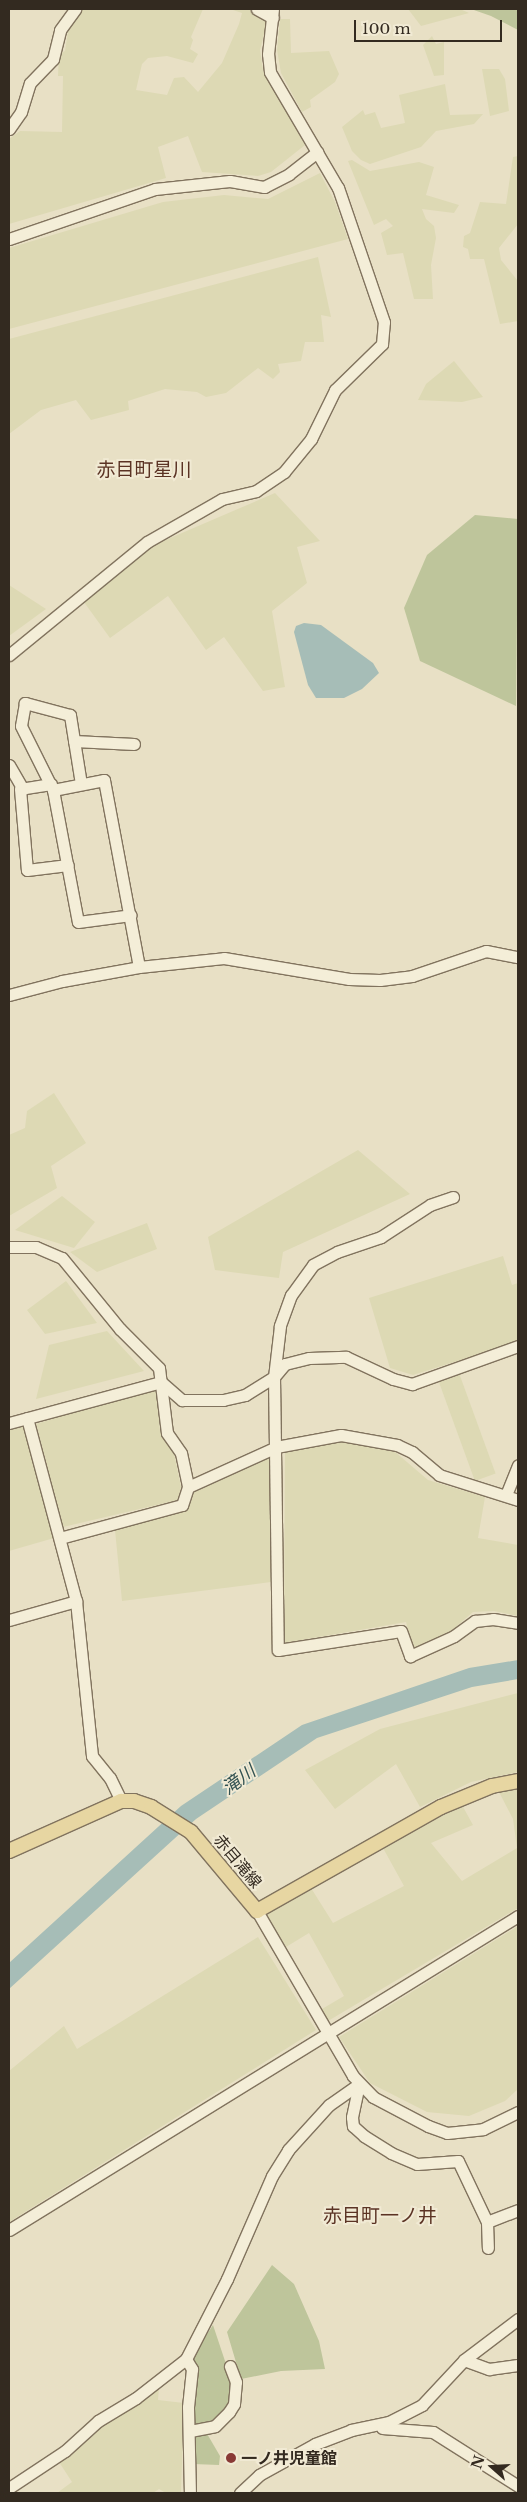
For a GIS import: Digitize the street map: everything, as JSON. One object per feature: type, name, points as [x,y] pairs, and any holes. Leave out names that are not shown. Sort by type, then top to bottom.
[{"type":"main road","name":"赤目滝線","points":[[121,1801],[134,1801],[151,1807],[191,1832],[257,1911],[441,1807],[492,1786],[518,1781]]},
{"type":"main road","points":[[9,1850],[121,1801]]},
{"type":"street","points":[[9,128],[21,112],[30,83],[53,59],[60,30],[75,9]]},
{"type":"street","points":[[9,655],[147,542],[222,499],[256,491],[284,472],[311,439],[336,390],[382,344],[384,322],[335,183],[270,72],[268,54],[273,13],[256,9]]},
{"type":"street","points":[[9,239],[155,189],[230,182],[264,187],[289,174],[317,152]]},
{"type":"street","points":[[81,784],[70,715],[25,703],[21,726],[52,787],[78,922],[131,915]]},
{"type":"street","points":[[74,741],[134,744]]},
{"type":"street","points":[[9,765],[17,791],[27,870],[68,865]]},
{"type":"street","points":[[17,791],[104,780],[131,915],[139,967]]},
{"type":"street","points":[[9,995],[62,981],[139,967],[224,958],[349,979],[380,980],[412,976],[486,951],[518,957]]},
{"type":"street","points":[[453,1197],[430,1205],[381,1237],[337,1252],[314,1265],[291,1295],[280,1326],[274,1377],[278,1650],[401,1631],[410,1656],[454,1636],[475,1621],[493,1619],[518,1623]]},
{"type":"street","points":[[9,1247],[36,1246],[62,1258],[120,1329],[159,1368],[167,1433],[181,1453],[188,1487],[182,1504],[60,1538]]},
{"type":"street","points":[[161,1382],[182,1400],[222,1400],[245,1395],[274,1377],[285,1364],[309,1358],[346,1356],[393,1379],[412,1384],[518,1346]]},
{"type":"street","points":[[9,1423],[161,1382]]},
{"type":"street","points":[[27,1418],[76,1601],[92,1756],[110,1778],[121,1801]]},
{"type":"street","points":[[188,1487],[276,1447],[341,1435],[397,1445],[412,1452],[439,1475],[518,1500]]},
{"type":"street","points":[[506,1495],[518,1465]]},
{"type":"street","points":[[9,1620],[76,1601]]},
{"type":"street","points":[[257,1911],[326,2032],[359,2084],[373,2097],[428,2126],[448,2133],[483,2129],[518,2112]]},
{"type":"street","points":[[9,2230],[326,2032],[518,1916]]},
{"type":"street","points":[[359,2084],[353,2107],[353,2126],[392,2153],[417,2164],[458,2161],[487,2222],[488,2248]]},
{"type":"street","points":[[9,2488],[65,2451],[98,2421],[136,2398],[186,2359],[227,2279],[272,2176],[288,2150],[329,2105],[359,2084]]},
{"type":"street","points":[[487,2222],[518,2210]]},
{"type":"street","points":[[240,2493],[259,2475],[315,2444],[351,2430],[389,2422],[422,2405],[464,2360],[518,2319]]},
{"type":"street","points":[[186,2359],[192,2369],[188,2407],[190,2493]]},
{"type":"street","points":[[464,2360],[489,2369],[518,2365]]},
{"type":"street","points":[[190,2431],[215,2426],[229,2412],[235,2400],[236,2382],[230,2366]]},
{"type":"street","points":[[351,2430],[397,2427],[433,2432],[518,2486]]},
{"type":"shaded area","points":[[83,9],[203,9],[191,37],[193,40],[190,49],[198,54],[193,63],[167,56],[148,58],[142,64],[136,90],[167,95],[174,78],[184,77],[198,92],[222,63],[239,24],[242,13],[230,9],[252,9],[267,22],[260,50],[263,71],[305,145],[271,172],[258,176],[202,172],[188,136],[158,147],[166,178],[9,224],[9,139],[20,131],[62,132],[63,76],[58,76],[59,54],[65,51],[69,25]]},
{"type":"shaded area","points":[[408,9],[460,9],[469,13],[421,26]]},
{"type":"shaded area","points":[[280,19],[290,19],[291,53],[329,51],[339,74],[335,82],[310,100],[311,107],[302,112],[281,73],[277,50]]},
{"type":"shaded area","points":[[432,36],[436,44],[444,42],[444,75],[434,76],[423,45]]},
{"type":"shaded area","points":[[482,69],[499,69],[505,79],[509,111],[490,116]]},
{"type":"shaded area","points":[[445,84],[450,115],[483,114],[474,124],[436,131],[421,147],[370,164],[361,160],[352,151],[342,127],[363,110],[365,115],[375,112],[381,128],[405,123],[399,95]]},
{"type":"shaded area","points":[[518,156],[518,224],[499,248],[501,260],[518,281],[518,321],[500,324],[484,259],[470,259],[468,249],[463,247],[464,236],[470,233],[480,202],[506,204],[513,157]]},
{"type":"shaded area","points":[[352,160],[370,171],[419,162],[434,167],[426,195],[459,205],[454,213],[422,209],[426,219],[434,226],[436,238],[431,265],[433,299],[414,299],[403,253],[387,255],[381,233],[393,226],[386,219],[374,225],[348,161]]},
{"type":"shaded area","points":[[320,173],[335,202],[348,239],[9,329],[9,248],[163,202],[224,195],[268,199]]},
{"type":"shaded area","points":[[318,257],[331,317],[321,315],[324,342],[305,342],[301,361],[278,364],[280,372],[273,379],[258,368],[226,393],[206,397],[197,392],[165,389],[128,401],[129,410],[91,420],[76,400],[41,410],[9,434],[9,339]]},
{"type":"shaded area","points":[[454,361],[483,397],[462,402],[418,400],[426,384]]},
{"type":"shaded area","points":[[275,493],[320,541],[297,547],[307,583],[272,611],[285,687],[263,691],[224,637],[206,650],[168,596],[110,638],[81,598],[154,545]]},
{"type":"shaded area","points":[[9,585],[46,609],[9,636]]},
{"type":"shaded area","points":[[54,1093],[86,1143],[51,1166],[57,1188],[9,1216],[9,1135],[25,1128],[27,1111]]},
{"type":"shaded area","points":[[358,1150],[410,1194],[283,1252],[279,1278],[215,1270],[208,1237]]},
{"type":"shaded area","points":[[62,1196],[95,1222],[74,1248],[15,1230]]},
{"type":"shaded area","points":[[147,1223],[157,1249],[97,1272],[70,1252]]},
{"type":"shaded area","points":[[503,1256],[512,1285],[518,1283],[518,1342],[413,1375],[390,1368],[369,1298]]},
{"type":"shaded area","points":[[66,1281],[97,1323],[45,1334],[27,1310]]},
{"type":"shaded area","points":[[107,1331],[144,1371],[36,1399],[49,1345]]},
{"type":"shaded area","points":[[459,1373],[496,1474],[475,1481],[438,1381]]},
{"type":"shaded area","points":[[157,1387],[160,1432],[174,1453],[181,1487],[178,1500],[63,1527],[36,1424]]},
{"type":"shaded area","points":[[28,1415],[61,1536],[9,1551],[9,1420]]},
{"type":"shaded area","points":[[343,1440],[394,1451],[428,1480],[485,1497],[478,1538],[518,1545],[518,1616],[494,1611],[473,1612],[450,1632],[413,1649],[406,1622],[284,1643],[285,1452]]},
{"type":"shaded area","points":[[269,1458],[271,1582],[122,1601],[115,1530],[185,1510],[193,1491]]},
{"type":"shaded area","points":[[518,1693],[518,1772],[471,1782],[420,1807],[396,1764],[335,1809],[305,1770],[380,1729]]},
{"type":"shaded area","points":[[518,1789],[518,1908],[328,2021],[322,2009],[344,1996],[309,1933],[286,1947],[264,1914],[311,1888],[333,1923],[404,1886],[383,1848],[462,1805],[473,1825],[431,1843],[462,1881],[517,1848],[513,1819],[499,1792]]},
{"type":"shaded area","points":[[518,1926],[518,2089],[505,2101],[469,2116],[427,2112],[370,2083],[339,2037]]},
{"type":"shaded area","points":[[258,1937],[316,2030],[9,2222],[9,2071],[64,2026],[77,2049]]},
{"type":"shaded area","points":[[159,2387],[158,2400],[184,2403],[181,2493],[166,2493],[159,2489],[153,2493],[57,2493],[72,2482],[59,2462],[103,2422]]},
{"type":"green space","points":[[471,9],[518,9],[518,30],[491,16]]},
{"type":"green space","points":[[475,515],[518,519],[516,706],[420,661],[404,608],[427,555]]},
{"type":"green space","points":[[272,2265],[294,2284],[319,2341],[325,2369],[281,2371],[241,2379],[227,2332]]},
{"type":"green space","points":[[213,2325],[232,2382],[229,2404],[217,2420],[193,2426],[190,2360]]},
{"type":"green space","points":[[206,2432],[220,2456],[219,2465],[193,2464],[194,2434]]},
{"type":"water","points":[[304,623],[321,625],[373,663],[379,673],[362,689],[344,698],[316,698],[308,685],[294,632],[296,626]]},
{"type":"water","name":"滝川","points":[[518,1660],[518,1679],[472,1687],[317,1738],[196,1819],[9,1989],[9,1963],[181,1806],[302,1725],[469,1668]]},
{"type":"place","name":"一ノ井児童館","points":[[231,2458]]},
{"type":"district","name":"赤目町星川","points":[[144,470]]},
{"type":"district","name":"赤目町一ノ井","points":[[380,2216]]}]
